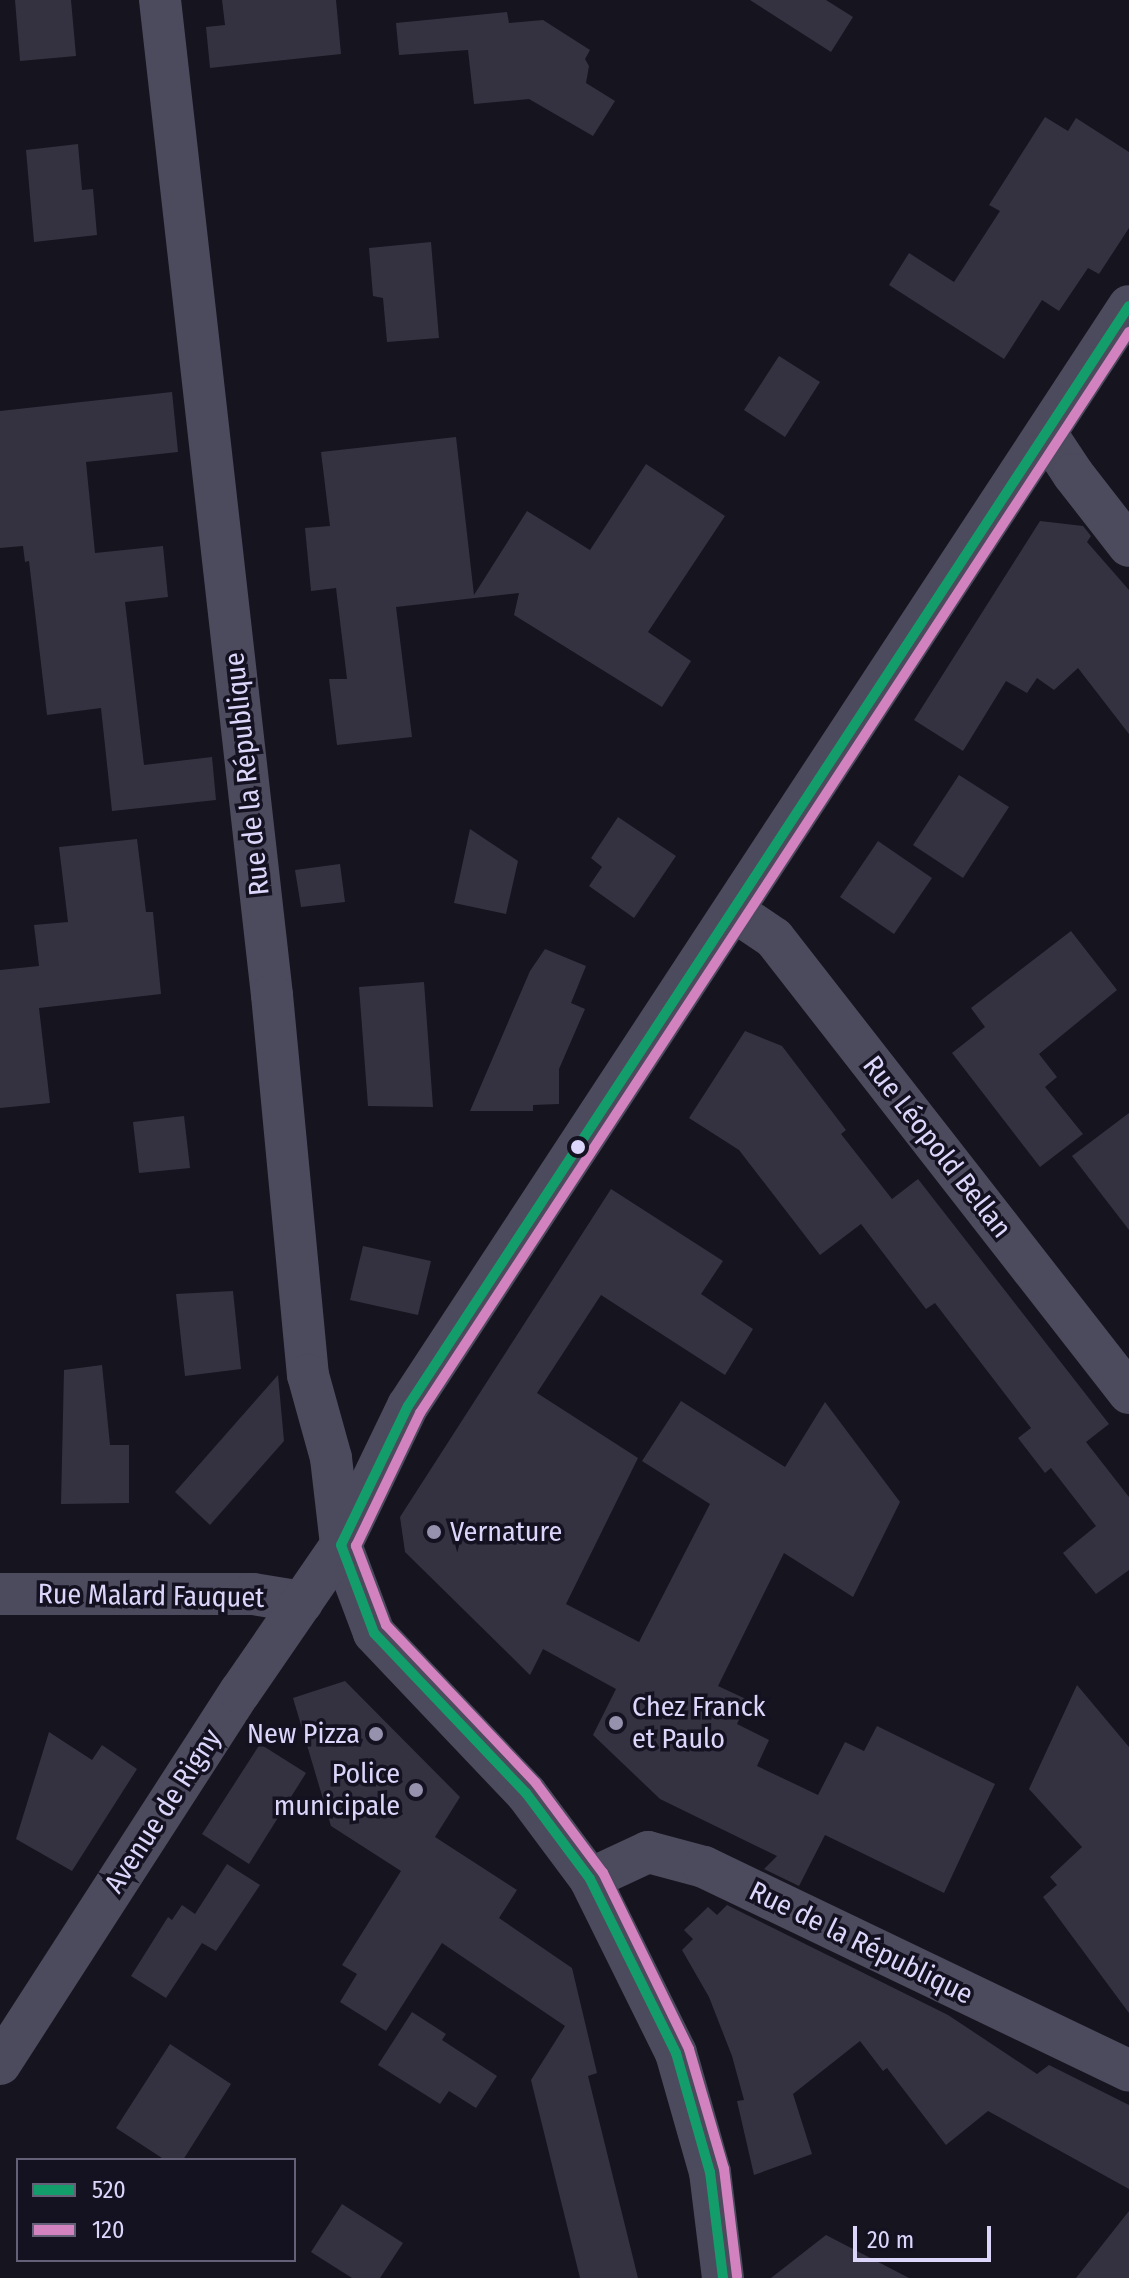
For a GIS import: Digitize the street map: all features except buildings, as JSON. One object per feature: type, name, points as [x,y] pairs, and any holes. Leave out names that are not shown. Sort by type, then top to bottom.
[{"type":"street","name":"Rue de la République","points":[[160,0],[272,995],[308,1375],[331,1458],[341,1545],[374,1633],[526,1793],[590,1879],[676,2053],[710,2172],[723,2278]]},
{"type":"street","name":"Avenue de Rigny","points":[[0,2064],[240,1692],[341,1545],[408,1406],[1129,306]]},
{"type":"street","points":[[1046,433],[1073,474],[1129,546]]},
{"type":"street","name":"Rue Léopold Bellan","points":[[734,911],[774,938],[1129,1393]]},
{"type":"street","name":"Rue Malard Fauquet","points":[[0,1594],[253,1594],[302,1602]]},
{"type":"street","name":"Rue de la République","points":[[590,1879],[648,1852],[704,1867],[1129,2071]]},
{"type":"transit line","name":"520","points":[[341,1545],[408,1406],[1129,306]]},
{"type":"transit line","name":"120","points":[[737,2276],[724,2169],[689,2049],[603,1873],[536,1783],[386,1625],[356,1546],[420,1413],[1129,332]]},
{"type":"transit line","name":"520","points":[[341,1545],[374,1633],[526,1793],[590,1879],[676,2053],[710,2172],[723,2278]]},
{"type":"place","name":"Vernature","points":[[434,1532]]},
{"type":"place","name":"Chez Franck et Paulo","points":[[616,1723]]},
{"type":"place","name":"New Pizza","points":[[376,1734]]},
{"type":"place","name":"Police municipale","points":[[416,1790]]}]
